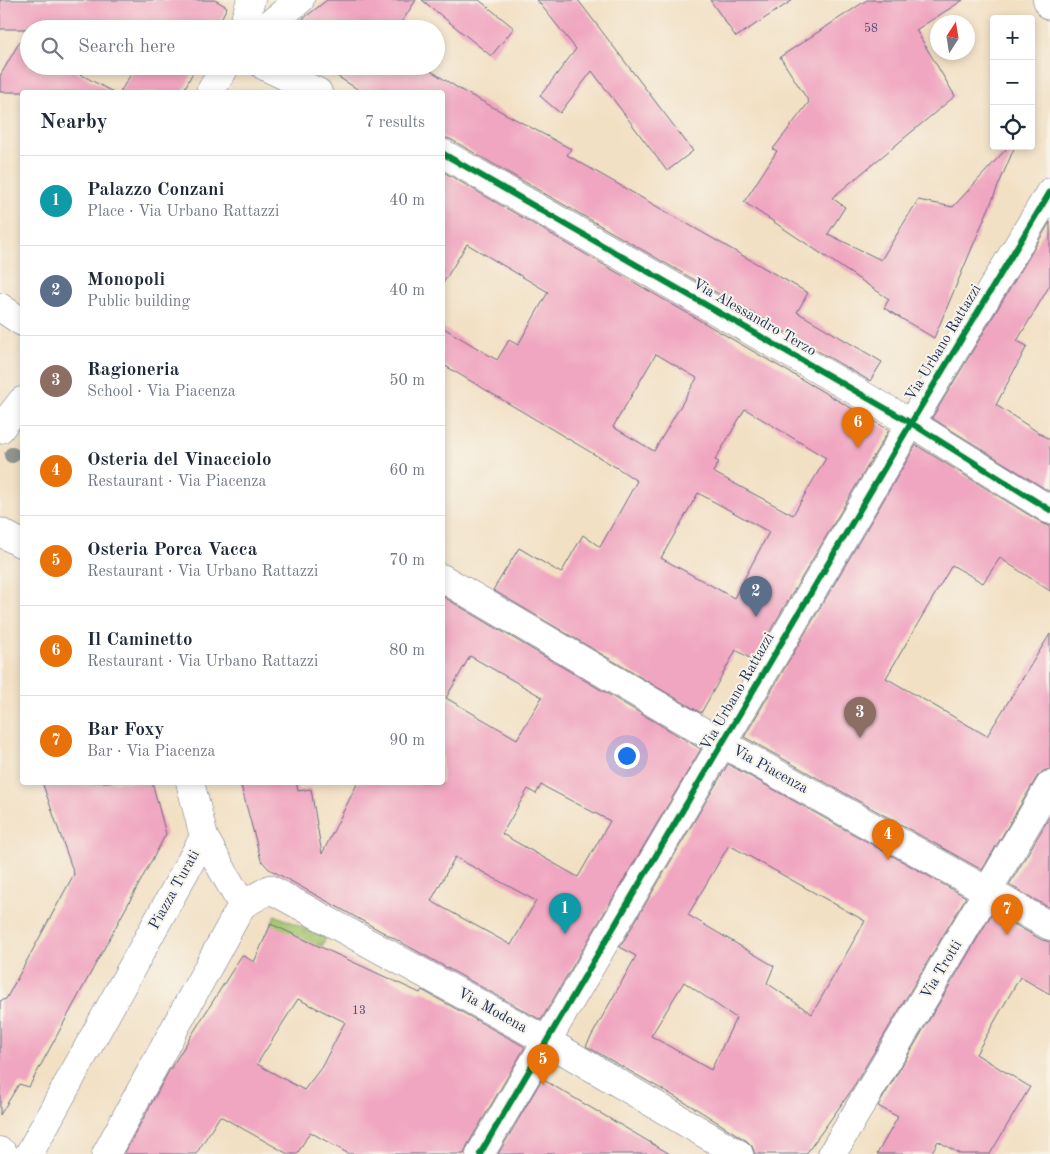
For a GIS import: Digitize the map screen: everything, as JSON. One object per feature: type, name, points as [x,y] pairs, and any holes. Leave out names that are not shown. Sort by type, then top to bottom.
[{"type":"street","points":[[245,20],[251,0]]},
{"type":"street","points":[[274,20],[300,0]]},
{"type":"street","points":[[1046,0],[1050,6]]},
{"type":"street","points":[[211,90],[220,75]]},
{"type":"street","points":[[283,75],[314,90]]},
{"type":"street","name":"Via Alessandro Terzo","points":[[446,161],[911,422],[1050,510]]},
{"type":"street","name":"Via Urbano Rattazzi","points":[[480,1154],[911,422],[1050,192]]},
{"type":"street","points":[[0,307],[20,321]]},
{"type":"street","points":[[0,429],[20,404]]},
{"type":"street","points":[[0,532],[20,543]]},
{"type":"street","name":"Via Piacenza","points":[[445,580],[722,743],[1050,926]]},
{"type":"street","points":[[191,785],[204,837]]},
{"type":"street","name":"Via Trotti","points":[[832,1154],[1050,785]]},
{"type":"street","name":"Piazza Turati","points":[[204,837],[242,905]]},
{"type":"street","name":"Piazza Turati","points":[[30,1154],[204,837]]},
{"type":"street","name":"Via Modena","points":[[242,905],[270,889],[547,1041],[739,1154]]},
{"type":"street","points":[[106,1154],[242,905]]},
{"type":"street","points":[[0,1152],[4,1154]]},
{"type":"green space","points":[[275,915],[326,938],[321,948],[271,925]]},
{"type":"building","points":[[0,0],[215,0],[227,7],[220,20],[20,20],[20,29],[0,29]]},
{"type":"building","points":[[327,0],[416,0],[403,20],[301,20]]},
{"type":"building","points":[[422,0],[479,0],[514,28],[491,56]]},
{"type":"building","points":[[537,0],[578,0],[693,151],[667,171],[592,71],[560,113],[540,96],[576,49]]},
{"type":"building","points":[[710,0],[793,0],[736,37]]},
{"type":"building","points":[[867,0],[963,0],[940,15],[930,15],[930,21],[916,30],[930,54],[930,60],[934,60],[955,96],[832,198],[845,207],[828,234],[881,260],[918,200],[953,207],[1005,150],[1013,150],[934,338],[884,308],[889,299],[744,202],[777,151],[773,149],[809,102],[780,57]]},
{"type":"building","points":[[20,41],[20,75],[82,75],[109,90],[20,90],[20,92],[0,92],[0,76]]},
{"type":"building","points":[[130,75],[192,75],[184,90],[121,90]]},
{"type":"building","points":[[335,75],[437,75],[461,90],[571,149],[567,155],[808,293],[797,312],[882,362],[870,381],[445,138],[445,90],[359,90]]},
{"type":"building","points":[[445,173],[889,430],[753,660],[736,650],[701,713],[493,590],[519,548],[561,573],[583,535],[600,547],[637,481],[445,366],[445,329],[497,360],[509,340],[518,345],[548,292],[467,244],[445,280]],"holes":[[[656,354],[697,378],[654,451],[613,427]],[[745,409],[826,458],[793,515],[713,472],[719,462],[715,460]],[[698,493],[769,532],[734,598],[661,558]]]},
{"type":"building","points":[[1050,222],[1050,285],[1017,341],[1027,346],[996,405],[1050,440],[1050,492],[932,418]]},
{"type":"building","points":[[916,445],[1042,523],[1050,526],[1050,591],[1000,558],[983,583],[952,565],[886,678],[987,736],[1050,634],[1050,769],[1043,771],[1037,777],[982,870],[744,737]]},
{"type":"building","points":[[445,598],[701,749],[541,1020],[269,869],[261,860],[241,785],[297,785],[298,791],[311,789],[322,854],[356,785],[445,785]],"holes":[[[470,656],[542,697],[517,739],[446,698]],[[541,785],[610,821],[578,877],[502,834],[528,789],[536,794]],[[455,857],[536,901],[511,945],[431,901]]]},
{"type":"building","points":[[728,764],[966,897],[851,1091],[806,1154],[755,1154],[752,1146],[747,1141],[698,1110],[586,1046],[636,956],[620,947]],"holes":[[[729,845],[865,921],[812,1014],[767,983],[774,966],[688,915]],[[684,982],[736,1018],[711,1070],[651,1036]]]},
{"type":"building","points":[[43,785],[153,785],[166,834],[29,1087],[19,1084],[0,1115],[0,1001],[6,999],[74,874]]},
{"type":"building","points":[[1050,816],[1050,908],[1009,885]]},
{"type":"building","points":[[993,912],[1042,940],[1050,942],[1050,994],[1020,977],[976,1054],[1030,1087],[990,1154],[960,1154],[938,1141],[931,1154],[877,1154],[898,1117],[878,1106]]},
{"type":"building","points":[[271,924],[420,993],[422,990],[525,1047],[464,1154],[349,1154],[310,1132],[297,1154],[288,1154],[220,1116],[196,1154],[124,1154],[169,1071],[242,955],[254,962]],"holes":[[[298,999],[345,1022],[321,1068],[304,1090],[257,1064]]]},
{"type":"building","points":[[542,1079],[670,1154],[498,1154]]},
{"type":"cycle path","points":[[445,155],[911,423],[1050,510]]},
{"type":"cycle path","points":[[480,1154],[911,423],[1050,192]]},
{"type":"place","name":"Il Caminetto","points":[[858,448]]},
{"type":"place","name":"Monopoli","points":[[756,617]]},
{"type":"place","name":"Ragioneria","points":[[860,738]]},
{"type":"place","name":"Osteria del Vinacciolo","points":[[888,860]]},
{"type":"place","name":"Palazzo Conzani","points":[[565,934]]},
{"type":"place","name":"Bar Foxy","points":[[1007,935]]},
{"type":"place","name":"Osteria Porca Vacca","points":[[543,1085]]}]
